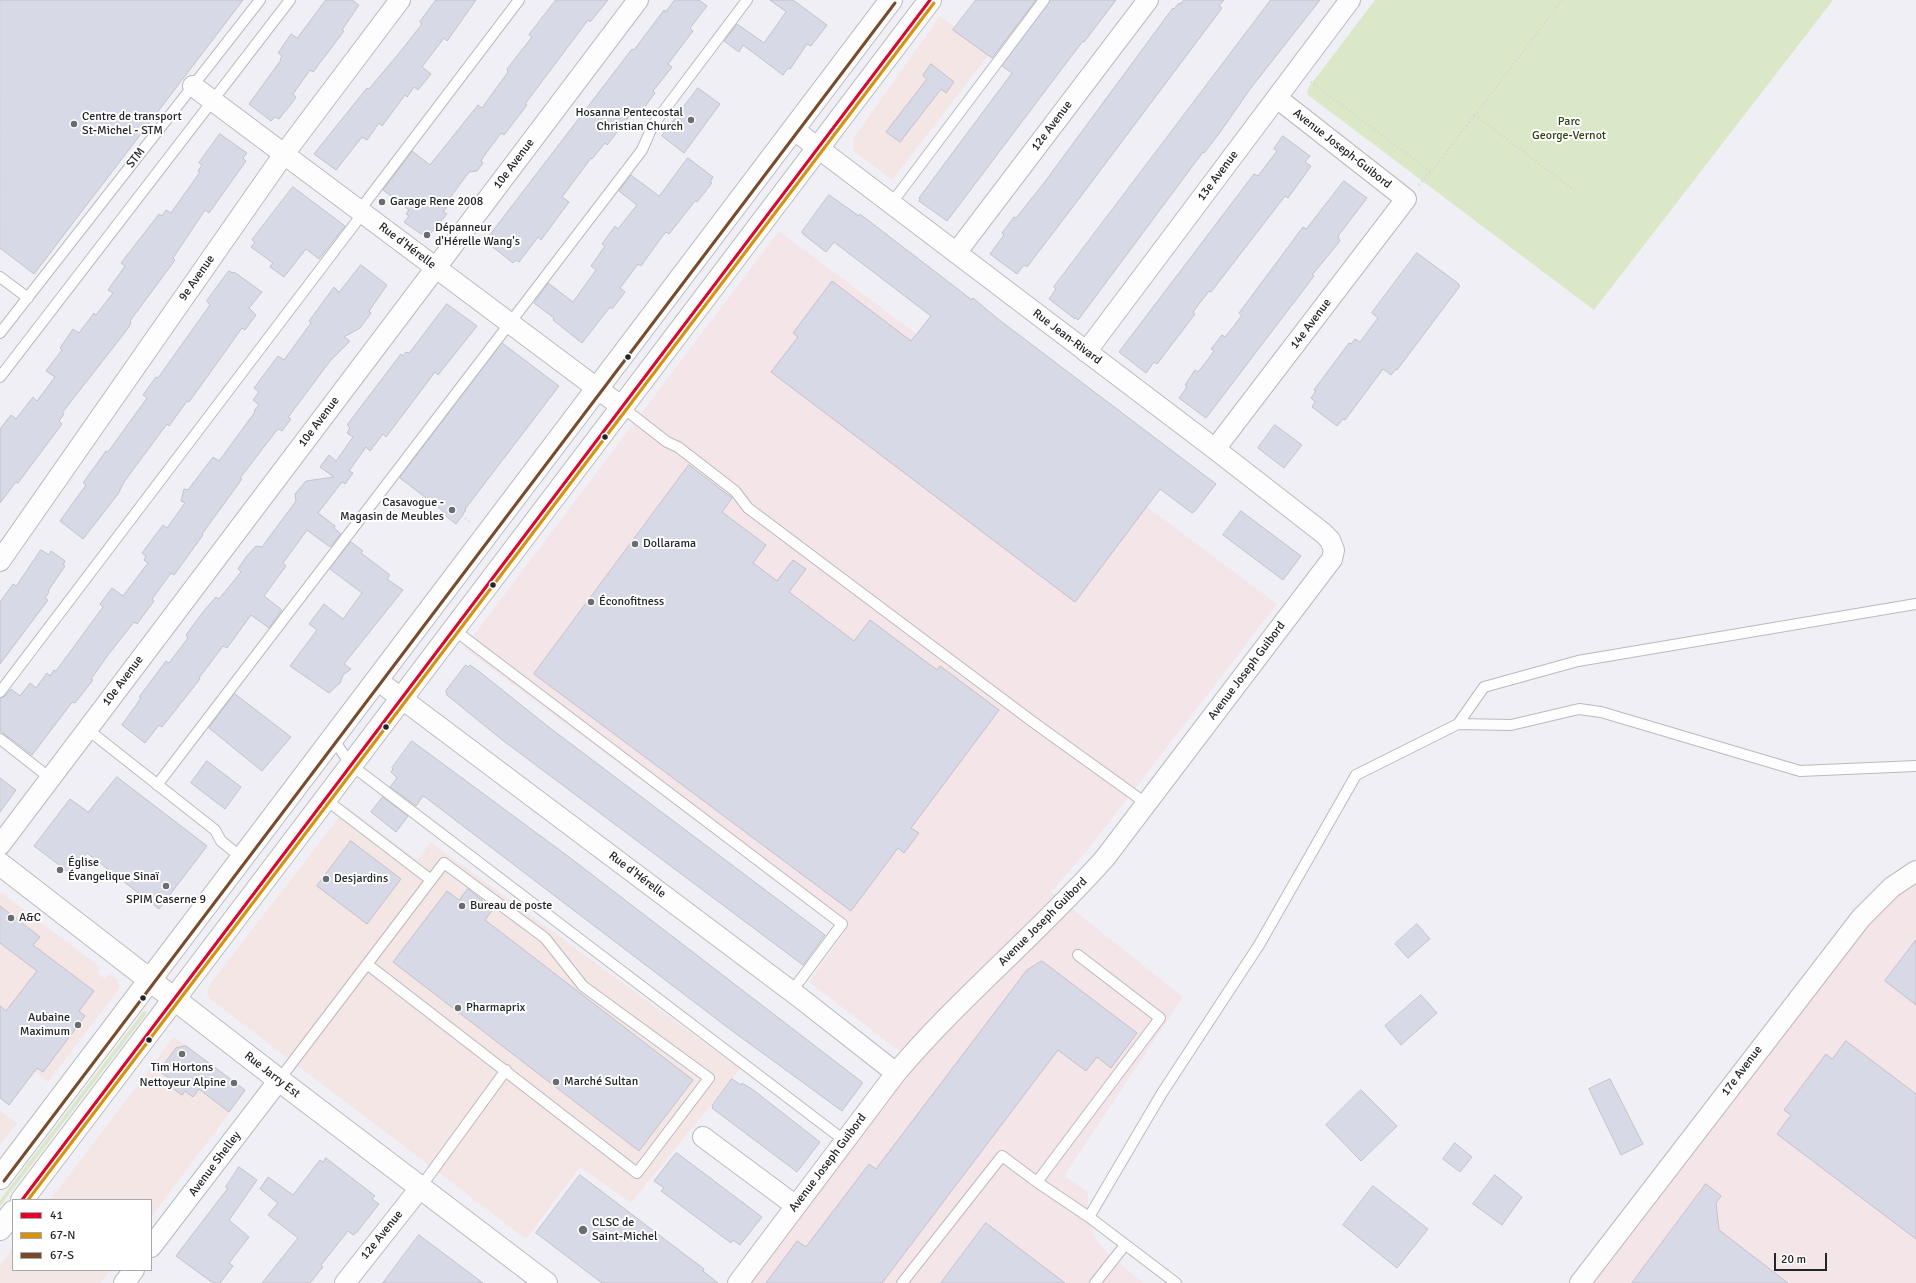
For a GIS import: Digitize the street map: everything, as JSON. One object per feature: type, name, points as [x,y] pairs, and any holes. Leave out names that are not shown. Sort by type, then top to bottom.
[{"type":"main road","points":[[0,1178],[149,979],[333,739],[891,0]]},
{"type":"main road","points":[[23,1199],[930,0]]},
{"type":"main road","name":"Rue Jarry Est","points":[[0,864],[174,1000],[546,1283]]},
{"type":"main road","points":[[0,1229],[12,1213]]},
{"type":"street","name":"9e Avenue","points":[[0,561],[284,154],[400,0]]},
{"type":"street","name":"10e Avenue","points":[[0,845],[638,0]]},
{"type":"street","name":"12e Avenue","points":[[956,253],[1148,0]]},
{"type":"street","name":"13e Avenue","points":[[1086,352],[1350,0]]},
{"type":"street","name":"Rue d'Hérelle","points":[[193,86],[622,407]]},
{"type":"street","name":"Avenue Joseph-Guibord","points":[[1277,98],[1406,199]]},
{"type":"street","name":"Rue Jean-Rivard","points":[[794,129],[1215,449],[1323,533],[1330,540],[1334,550]]},
{"type":"street","name":"14e Avenue","points":[[1215,449],[1406,199]]},
{"type":"street","name":"Avenue Joseph Guibord","points":[[738,1283],[896,1073],[924,1040],[1074,893],[1105,858],[1332,559],[1334,550]]},
{"type":"street","name":"Rue d'Hérelle","points":[[377,680],[792,991],[896,1073]]},
{"type":"street","name":"17e Avenue","points":[[1580,1283],[1861,918],[1892,887],[1916,871]]},
{"type":"street","name":"Avenue Shelley","points":[[152,1246],[279,1080]]},
{"type":"street","points":[[704,1137],[796,1206]]},
{"type":"street","name":"12e Avenue","points":[[345,1283],[420,1188]]},
{"type":"street","points":[[124,1283],[133,1271]]},
{"type":"lane","name":"STM","points":[[0,333],[260,0]]},
{"type":"lane","points":[[0,377],[290,0]]},
{"type":"lane","points":[[0,692],[519,0]]},
{"type":"lane","points":[[157,785],[642,150],[653,125],[747,0]]},
{"type":"lane","points":[[891,204],[1044,0]]},
{"type":"lane","points":[[0,277],[28,298]]},
{"type":"lane","points":[[622,407],[667,442],[678,447],[735,491],[748,508],[1034,722],[1147,804]]},
{"type":"lane","points":[[1458,724],[1484,687],[1571,663],[1916,604]]},
{"type":"lane","points":[[453,629],[842,924],[792,991]]},
{"type":"lane","points":[[1089,1218],[1162,1093],[1259,945],[1356,775],[1458,724],[1511,725],[1579,709],[1601,712],[1800,771],[1916,766]]},
{"type":"lane","points":[[87,729],[214,830],[221,840],[242,858]]},
{"type":"lane","points":[[333,739],[351,765],[845,1141]]},
{"type":"lane","points":[[0,740],[50,778]]},
{"type":"lane","points":[[325,799],[431,880]]},
{"type":"lane","points":[[279,1080],[367,964],[444,863],[545,938],[583,986],[709,1078],[637,1173],[506,1070],[367,964]]},
{"type":"lane","points":[[1037,1182],[1160,1018],[1078,955]]},
{"type":"lane","points":[[420,1188],[506,1070]]},
{"type":"lane","points":[[902,1283],[1002,1156],[1089,1218],[1176,1283]]},
{"type":"lane","points":[[1096,1283],[1125,1245]]},
{"type":"path","points":[[1296,71],[1431,172],[1562,0]]},
{"type":"path","points":[[1475,115],[1574,190]]},
{"type":"path","points":[[462,516],[473,525]]},
{"type":"shaded area","points":[[940,16],[990,53],[892,180],[854,151],[853,139]]},
{"type":"shaded area","points":[[779,231],[1277,604],[1090,847],[1051,892],[1183,997],[1064,1176],[1088,1192],[1088,1214],[1094,1236],[1105,1251],[1143,1283],[738,1283],[907,1057],[809,982],[845,932],[464,648]]},
{"type":"shaded area","points":[[347,807],[417,860],[431,842],[740,1069],[631,1203],[580,1167],[526,1239],[210,999],[207,994],[210,984]]},
{"type":"shaded area","points":[[1916,874],[1916,1283],[1580,1283],[1844,939]]},
{"type":"shaded area","points":[[0,892],[100,967],[97,973],[105,979],[109,974],[117,979],[119,985],[119,989],[48,1082],[0,1046]]},
{"type":"shaded area","points":[[174,1037],[237,1083],[245,1092],[152,1216],[152,1199],[51,1199]]},
{"type":"shaded area","points":[[0,1111],[17,1123],[0,1145]]},
{"type":"shaded area","points":[[12,1249],[12,1271],[110,1271],[101,1283],[0,1283],[0,1265]]},
{"type":"green space","name":"Parc George-Vernot","points":[[1375,0],[1833,0],[1594,310],[1308,95],[1307,92],[1309,87]]},
{"type":"green space","points":[[144,1011],[147,1012],[146,1014],[0,1206],[0,1200]]},
{"type":"building","name":"Centre de transport St-Michel - STM","points":[[0,0],[243,0],[34,274],[0,248]]},
{"type":"building","points":[[326,0],[352,0],[359,5],[342,30],[344,31],[313,72],[310,70],[293,94],[296,97],[292,103],[279,119],[275,117],[271,121],[249,104],[281,60],[280,59],[282,56],[278,53],[291,34],[297,38]]},
{"type":"building","points":[[436,0],[476,0],[447,41],[444,38],[422,67],[431,74],[418,90],[414,87],[407,97],[405,95],[382,126],[379,123],[367,140],[362,137],[336,170],[314,154],[367,88],[369,89],[400,52],[422,24],[420,22]]},
{"type":"building","points":[[556,0],[608,0],[590,22],[588,20],[525,104],[527,105],[504,135],[501,133],[484,156],[481,161],[483,163],[477,171],[469,172],[445,206],[447,207],[443,212],[447,214],[431,233],[421,234],[404,222],[409,216],[406,214],[409,210],[383,190],[412,151],[430,165],[478,105],[482,108],[508,72],[507,69],[532,37],[529,35]]},
{"type":"building","points":[[675,0],[699,0],[707,6],[690,28],[693,31],[668,64],[672,67],[653,91],[655,93],[638,116],[632,113],[607,145],[605,143],[592,159],[591,158],[562,197],[569,202],[541,240],[538,237],[519,262],[516,260],[513,263],[489,244],[492,238],[489,236],[632,49],[634,50],[664,10],[665,12]]},
{"type":"building","points":[[770,0],[793,0],[827,25],[811,46],[807,44],[790,69],[788,68],[783,75],[743,45],[739,52],[724,41],[737,24],[764,43],[786,12]]},
{"type":"building","points":[[976,0],[1036,0],[992,58],[953,30]]},
{"type":"building","points":[[1050,0],[1116,0],[1073,54],[947,221],[919,201],[919,198],[1012,73],[1002,66]]},
{"type":"building","points":[[1184,0],[1224,0],[1219,6],[1222,8],[1081,196],[1027,267],[1024,265],[1017,274],[990,254],[1004,235],[1002,233],[1044,183],[1173,8],[1174,9]]},
{"type":"building","points":[[1271,0],[1320,0],[1250,89],[1221,131],[1204,153],[1203,152],[1078,320],[1076,318],[1075,319],[1049,299],[1056,289],[1054,287]]},
{"type":"building","points":[[931,64],[954,82],[946,93],[941,89],[900,142],[886,132],[927,79],[923,76]]},
{"type":"building","name":"Hosanna Pentecostal Christian Church","points":[[698,88],[720,104],[684,153],[662,136]]},
{"type":"building","points":[[220,134],[247,153],[243,158],[246,161],[209,213],[205,210],[173,258],[175,260],[130,321],[129,327],[62,413],[64,414],[59,421],[62,424],[18,483],[16,482],[0,503],[0,429],[11,415],[16,419],[33,397],[37,401],[55,377],[46,371],[62,350],[60,348],[73,329],[79,333],[94,313],[96,315],[113,293],[108,290],[125,266],[121,263],[159,214],[162,216],[166,210],[171,213],[200,172],[198,171],[202,165],[199,163]]},
{"type":"building","points":[[1283,136],[1310,156],[1305,162],[1311,166],[1288,198],[1285,196],[1211,292],[1209,291],[1193,312],[1195,314],[1157,364],[1154,362],[1146,373],[1119,352],[1254,174],[1258,176],[1277,151],[1274,149]]},
{"type":"building","points":[[688,158],[713,177],[710,182],[712,183],[697,202],[695,201],[669,234],[666,232],[641,266],[638,264],[620,288],[625,292],[612,309],[610,307],[582,343],[553,320],[554,318],[534,303],[548,283],[573,302],[596,270],[591,266],[605,246],[602,244],[615,226],[618,229],[637,205],[619,191],[631,175],[659,196]]},
{"type":"building","points":[[1344,181],[1367,198],[1338,236],[1340,241],[1312,275],[1314,276],[1206,418],[1179,398],[1187,387],[1185,385],[1195,370],[1198,372],[1206,362],[1214,351],[1211,349],[1222,335],[1225,337],[1234,326],[1242,315],[1239,313],[1303,227],[1306,229]]},
{"type":"building","points":[[293,187],[345,226],[319,259],[306,249],[284,277],[270,267],[273,263],[251,247],[255,242],[252,240]]},
{"type":"building","points":[[829,195],[859,216],[860,214],[972,300],[973,298],[998,319],[1216,484],[1195,511],[1192,513],[1160,489],[1075,602],[771,372],[798,337],[793,333],[832,281],[911,341],[931,316],[834,242],[826,252],[803,234],[802,232]]},
{"type":"building","points":[[1417,253],[1460,286],[1397,370],[1396,369],[1391,375],[1383,369],[1345,420],[1343,419],[1337,426],[1312,407],[1315,402],[1311,398],[1316,391],[1314,390],[1349,343],[1351,344],[1355,339],[1360,342],[1378,318],[1372,313]]},
{"type":"building","points":[[361,265],[387,285],[369,311],[371,313],[360,328],[344,337],[350,341],[330,361],[288,417],[291,419],[282,431],[279,429],[277,430],[240,478],[242,479],[174,575],[171,573],[152,599],[154,601],[137,624],[134,622],[91,679],[93,680],[75,703],[73,702],[70,705],[32,755],[0,731],[0,698],[5,696],[11,689],[20,696],[30,683],[36,688],[47,673],[50,676],[54,670],[56,671],[103,607],[100,604],[112,588],[123,596],[148,563],[144,560],[146,556],[142,553],[163,525],[167,528],[185,503],[181,501],[184,489],[188,490],[213,457],[219,461],[255,412],[254,411],[259,405],[253,400],[259,392],[254,388],[278,356],[284,360],[311,323],[309,321],[334,287],[339,292]]},
{"type":"building","points":[[229,271],[234,272],[262,292],[249,308],[256,315],[245,330],[242,328],[189,402],[187,401],[169,426],[167,424],[124,482],[118,494],[83,539],[60,521],[86,485],[83,483],[106,451],[108,452],[147,398],[143,395],[156,377],[158,378],[210,305],[207,301]]},
{"type":"building","points":[[447,304],[477,326],[438,375],[435,372],[386,437],[383,434],[370,451],[366,447],[349,471],[353,473],[345,484],[342,482],[318,513],[335,526],[334,528],[341,534],[330,547],[307,530],[283,563],[286,566],[264,596],[282,610],[269,628],[251,615],[227,648],[223,646],[199,678],[200,679],[162,727],[159,725],[145,743],[122,725],[141,698],[139,697],[166,661],[169,663],[188,638],[186,635],[203,612],[216,597],[219,599],[241,572],[238,569],[246,557],[256,546],[262,547],[296,501],[295,494],[306,481],[334,477],[320,467],[329,455],[336,461],[353,437],[347,433],[350,428],[347,425],[401,354],[403,356],[406,352],[409,353]]},
{"type":"building","points":[[502,343],[559,386],[465,509],[466,510],[456,524],[442,513],[443,511],[400,478]]},
{"type":"building","points":[[1275,425],[1302,445],[1284,468],[1258,448]]},
{"type":"building","points":[[689,465],[732,498],[722,512],[766,545],[753,563],[777,581],[793,560],[806,569],[789,592],[854,641],[870,620],[937,670],[940,666],[999,710],[911,828],[919,833],[904,853],[898,848],[851,911],[534,674]]},
{"type":"building","points":[[1241,511],[1301,556],[1283,580],[1223,535]]},
{"type":"building","points":[[351,542],[363,551],[361,553],[390,575],[387,579],[403,590],[344,664],[351,669],[343,675],[340,683],[329,693],[290,666],[317,630],[309,624],[324,604],[343,619],[362,593],[330,569]]},
{"type":"building","points":[[41,550],[49,555],[51,551],[65,561],[63,565],[65,566],[48,591],[49,592],[45,598],[48,600],[0,664],[0,602],[13,584],[16,586]]},
{"type":"building","points":[[466,665],[468,667],[470,665],[481,673],[550,728],[825,935],[803,965],[501,739],[447,695],[446,691]]},
{"type":"building","points":[[235,694],[291,737],[262,771],[209,728]]},
{"type":"building","points":[[412,741],[569,857],[862,1082],[842,1111],[731,1030],[425,797],[423,796],[416,806],[390,787],[397,778],[391,772],[393,769],[392,768]]},
{"type":"building","points":[[207,761],[241,787],[225,809],[191,783]]},
{"type":"building","points":[[117,777],[207,846],[159,909],[87,853],[71,874],[34,846],[70,799],[88,812]]},
{"type":"building","points":[[0,778],[16,790],[0,812]]},
{"type":"building","points":[[383,797],[408,816],[396,832],[371,812]]},
{"type":"building","points":[[351,841],[401,879],[367,924],[317,886]]},
{"type":"building","points":[[468,889],[493,909],[485,920],[693,1080],[639,1151],[393,962],[447,891],[459,900]]},
{"type":"building","points":[[0,906],[40,937],[33,945],[94,991],[79,1011],[85,1016],[43,1072],[37,1068],[9,1105],[0,1098],[0,1006],[6,1011],[37,971],[0,943]]},
{"type":"building","points":[[1417,924],[1430,939],[1408,958],[1395,944]]},
{"type":"building","points":[[1916,940],[1916,1005],[1885,981]]},
{"type":"building","points":[[1042,961],[1137,1033],[1111,1068],[1097,1057],[1086,1071],[1058,1050],[882,1283],[766,1283],[797,1241],[806,1247],[869,1164],[876,1169],[1027,970]]},
{"type":"building","points":[[1421,995],[1437,1013],[1401,1045],[1385,1026]]},
{"type":"building","points":[[1846,1041],[1916,1094],[1916,1239],[1777,1134],[1791,1115],[1784,1110],[1826,1054],[1832,1059]]},
{"type":"building","points":[[186,1046],[245,1090],[229,1112],[199,1089],[193,1097],[185,1091],[182,1095],[169,1086],[173,1081],[159,1071],[176,1048]]},
{"type":"building","points":[[732,1079],[741,1085],[742,1083],[752,1089],[820,1142],[797,1172],[712,1108]]},
{"type":"building","points":[[1610,1079],[1643,1144],[1621,1155],[1589,1089]]},
{"type":"building","points":[[1361,1090],[1397,1126],[1361,1161],[1326,1125]]},
{"type":"building","points":[[1455,1143],[1472,1157],[1460,1172],[1443,1159]]},
{"type":"building","points":[[677,1153],[762,1217],[740,1245],[733,1240],[731,1243],[661,1191],[664,1188],[654,1181]]},
{"type":"building","points":[[326,1158],[375,1196],[372,1199],[379,1204],[357,1232],[353,1235],[348,1231],[321,1265],[323,1267],[310,1283],[262,1283],[298,1238],[268,1215],[278,1203],[260,1189],[268,1177],[293,1195],[320,1160],[323,1162]]},
{"type":"building","points":[[239,1167],[257,1180],[229,1220],[249,1237],[229,1263],[233,1266],[220,1283],[213,1283],[176,1256],[228,1188],[226,1187]]},
{"type":"building","points":[[580,1175],[704,1269],[703,1271],[718,1283],[602,1283],[536,1233]]},
{"type":"building","points":[[1495,1175],[1522,1197],[1502,1225],[1473,1204]]},
{"type":"building","points":[[1706,1184],[1721,1196],[1716,1203],[1719,1230],[1788,1283],[1632,1283]]},
{"type":"building","points":[[1373,1186],[1428,1229],[1397,1268],[1343,1225]]},
{"type":"building","points":[[986,1223],[1065,1283],[941,1283]]},
{"type":"building","points":[[419,1235],[483,1283],[383,1283]]},
{"type":"transit line","name":"41","points":[[23,1199],[930,0]]},
{"type":"transit line","name":"67-S","points":[[4,1181],[895,3]]},
{"type":"transit line","name":"67-N","points":[[29,1199],[934,3]]},
{"type":"place","name":"Hosanna Pentecostal Christian Church","points":[[691,120]]},
{"type":"place","name":"Centre de transport St-Michel - STM","points":[[74,124]]},
{"type":"place","name":"Garage Rene 2008","points":[[382,202]]},
{"type":"place","name":"Dépanneur d'Hérelle Wang's","points":[[427,235]]},
{"type":"place","name":"Casavogue - Magasin de Meubles","points":[[452,510]]},
{"type":"place","name":"Dollarama","points":[[635,544]]},
{"type":"place","name":"Éconofitness","points":[[591,602]]},
{"type":"place","name":"Église Évangelique Sinaï","points":[[60,870]]},
{"type":"place","name":"Desjardins","points":[[326,879]]},
{"type":"place","name":"SPIM Caserne 9","points":[[166,886]]},
{"type":"place","name":"Bureau de poste","points":[[462,906]]},
{"type":"place","name":"A&C","points":[[11,918]]},
{"type":"place","name":"Pharmaprix","points":[[458,1008]]},
{"type":"place","name":"Aubaine Maximum","points":[[78,1025]]},
{"type":"place","name":"Tim Hortons","points":[[182,1054]]},
{"type":"place","name":"Marché Sultan","points":[[556,1082]]},
{"type":"place","name":"Nettoyeur Alpine","points":[[234,1083]]},
{"type":"place","name":"CLSC de Saint-Michel","points":[[583,1230]]}]
